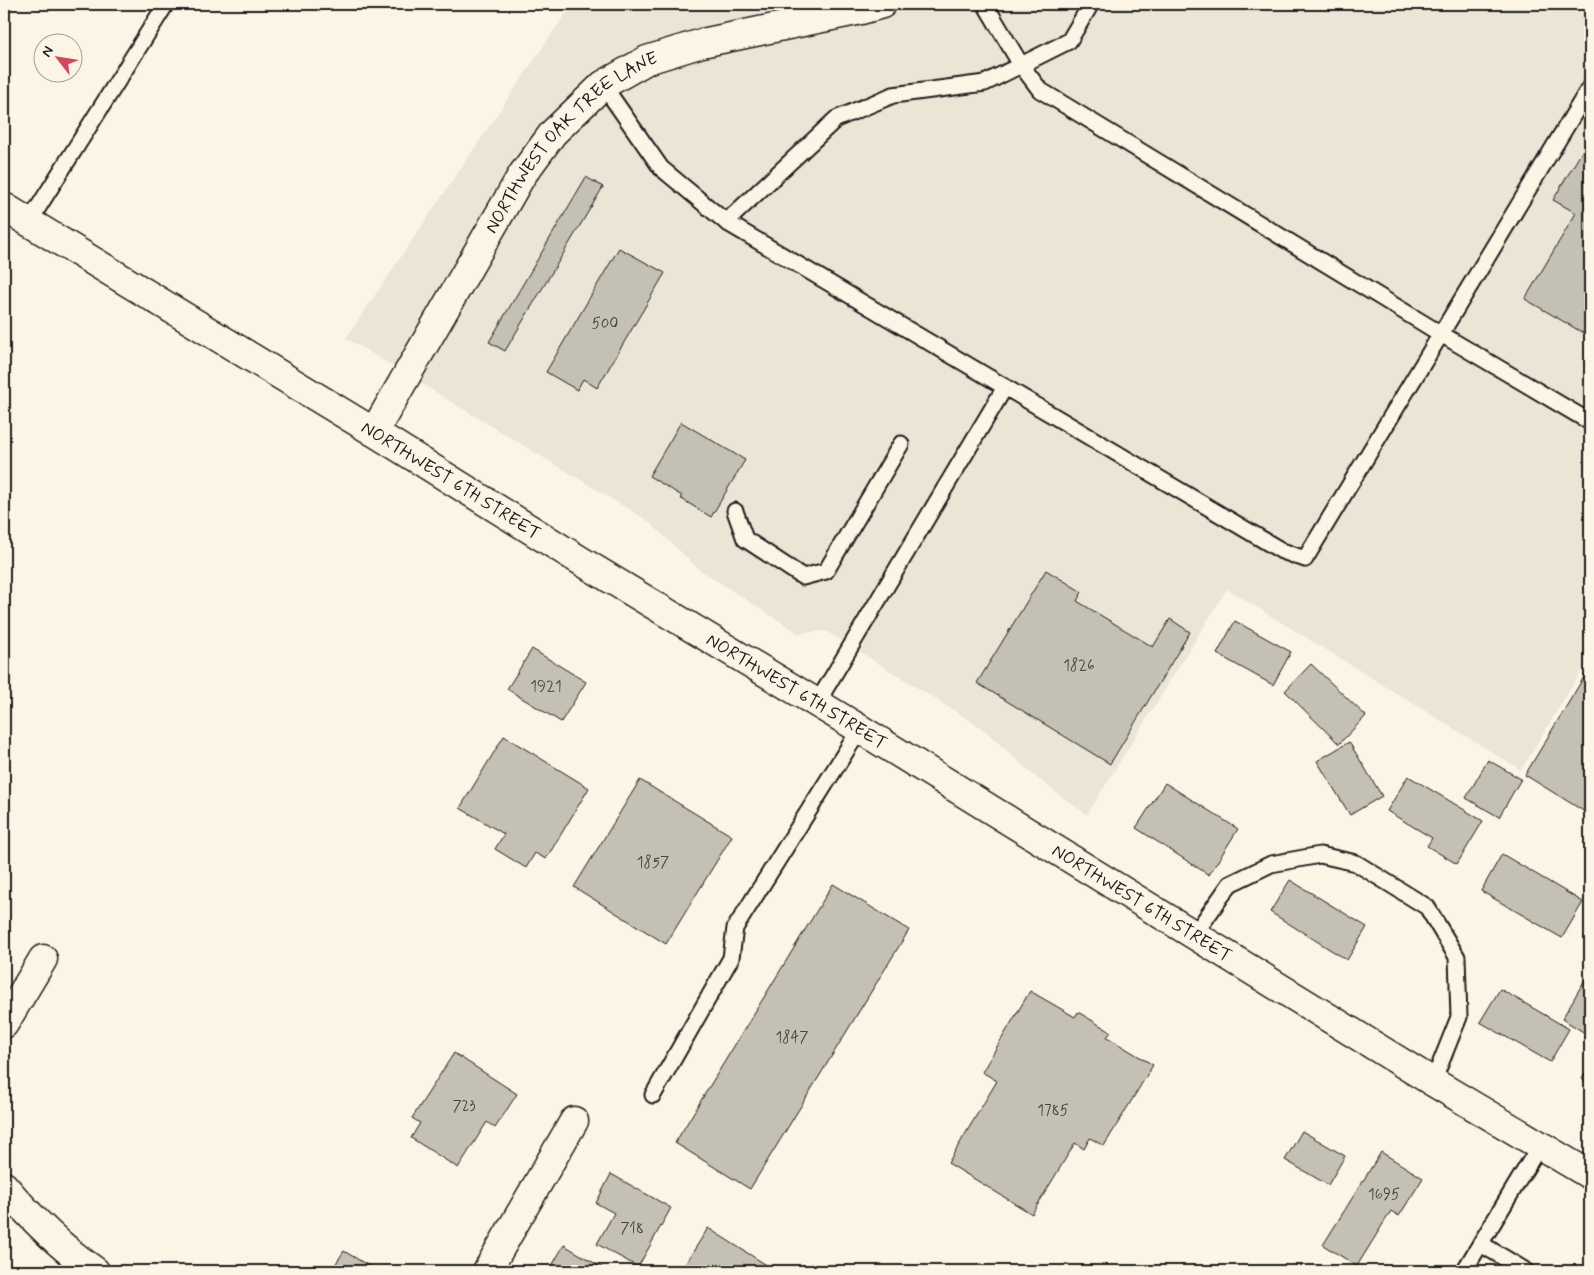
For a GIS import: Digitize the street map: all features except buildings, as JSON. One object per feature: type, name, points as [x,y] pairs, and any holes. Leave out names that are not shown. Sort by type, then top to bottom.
[{"type":"main road","name":"NORTHWEST OAK TREE LANE","points":[[374,432],[522,175],[553,133],[603,85],[647,60],[702,43],[882,4]]},
{"type":"main road","name":"NORTHWEST 6TH STREET","points":[[4,207],[1590,1176]]},
{"type":"main road","points":[[4,1024],[44,959]]},
{"type":"main road","points":[[487,1271],[574,1121]]},
{"type":"main road","points":[[4,1186],[26,1212],[60,1261],[95,1271]]},
{"type":"lane","points":[[29,222],[166,4]]},
{"type":"lane","points":[[985,4],[1021,65],[1040,90],[1441,334],[1590,422]]},
{"type":"lane","points":[[726,222],[836,120],[893,95],[985,83],[1069,41],[1090,4]]},
{"type":"lane","points":[[603,85],[661,168],[726,222],[1282,551],[1305,559],[1590,87]]},
{"type":"lane","points":[[817,702],[1005,387]]},
{"type":"lane","points":[[735,512],[745,539],[803,577],[826,571],[901,444]]},
{"type":"lane","points":[[652,1095],[731,958],[735,928],[860,729]]},
{"type":"lane","points":[[1194,935],[1230,884],[1271,864],[1320,855],[1356,863],[1427,907],[1457,957],[1459,1017],[1434,1082]]},
{"type":"lane","points":[[1464,1271],[1540,1145]]},
{"type":"lane","points":[[1481,1244],[1526,1271]]},
{"type":"shaded area","points":[[572,4],[1590,4],[1590,657],[1521,770],[1227,589],[1087,815],[1038,779],[982,728],[826,631],[798,633],[700,570],[648,521],[346,338]]}]
